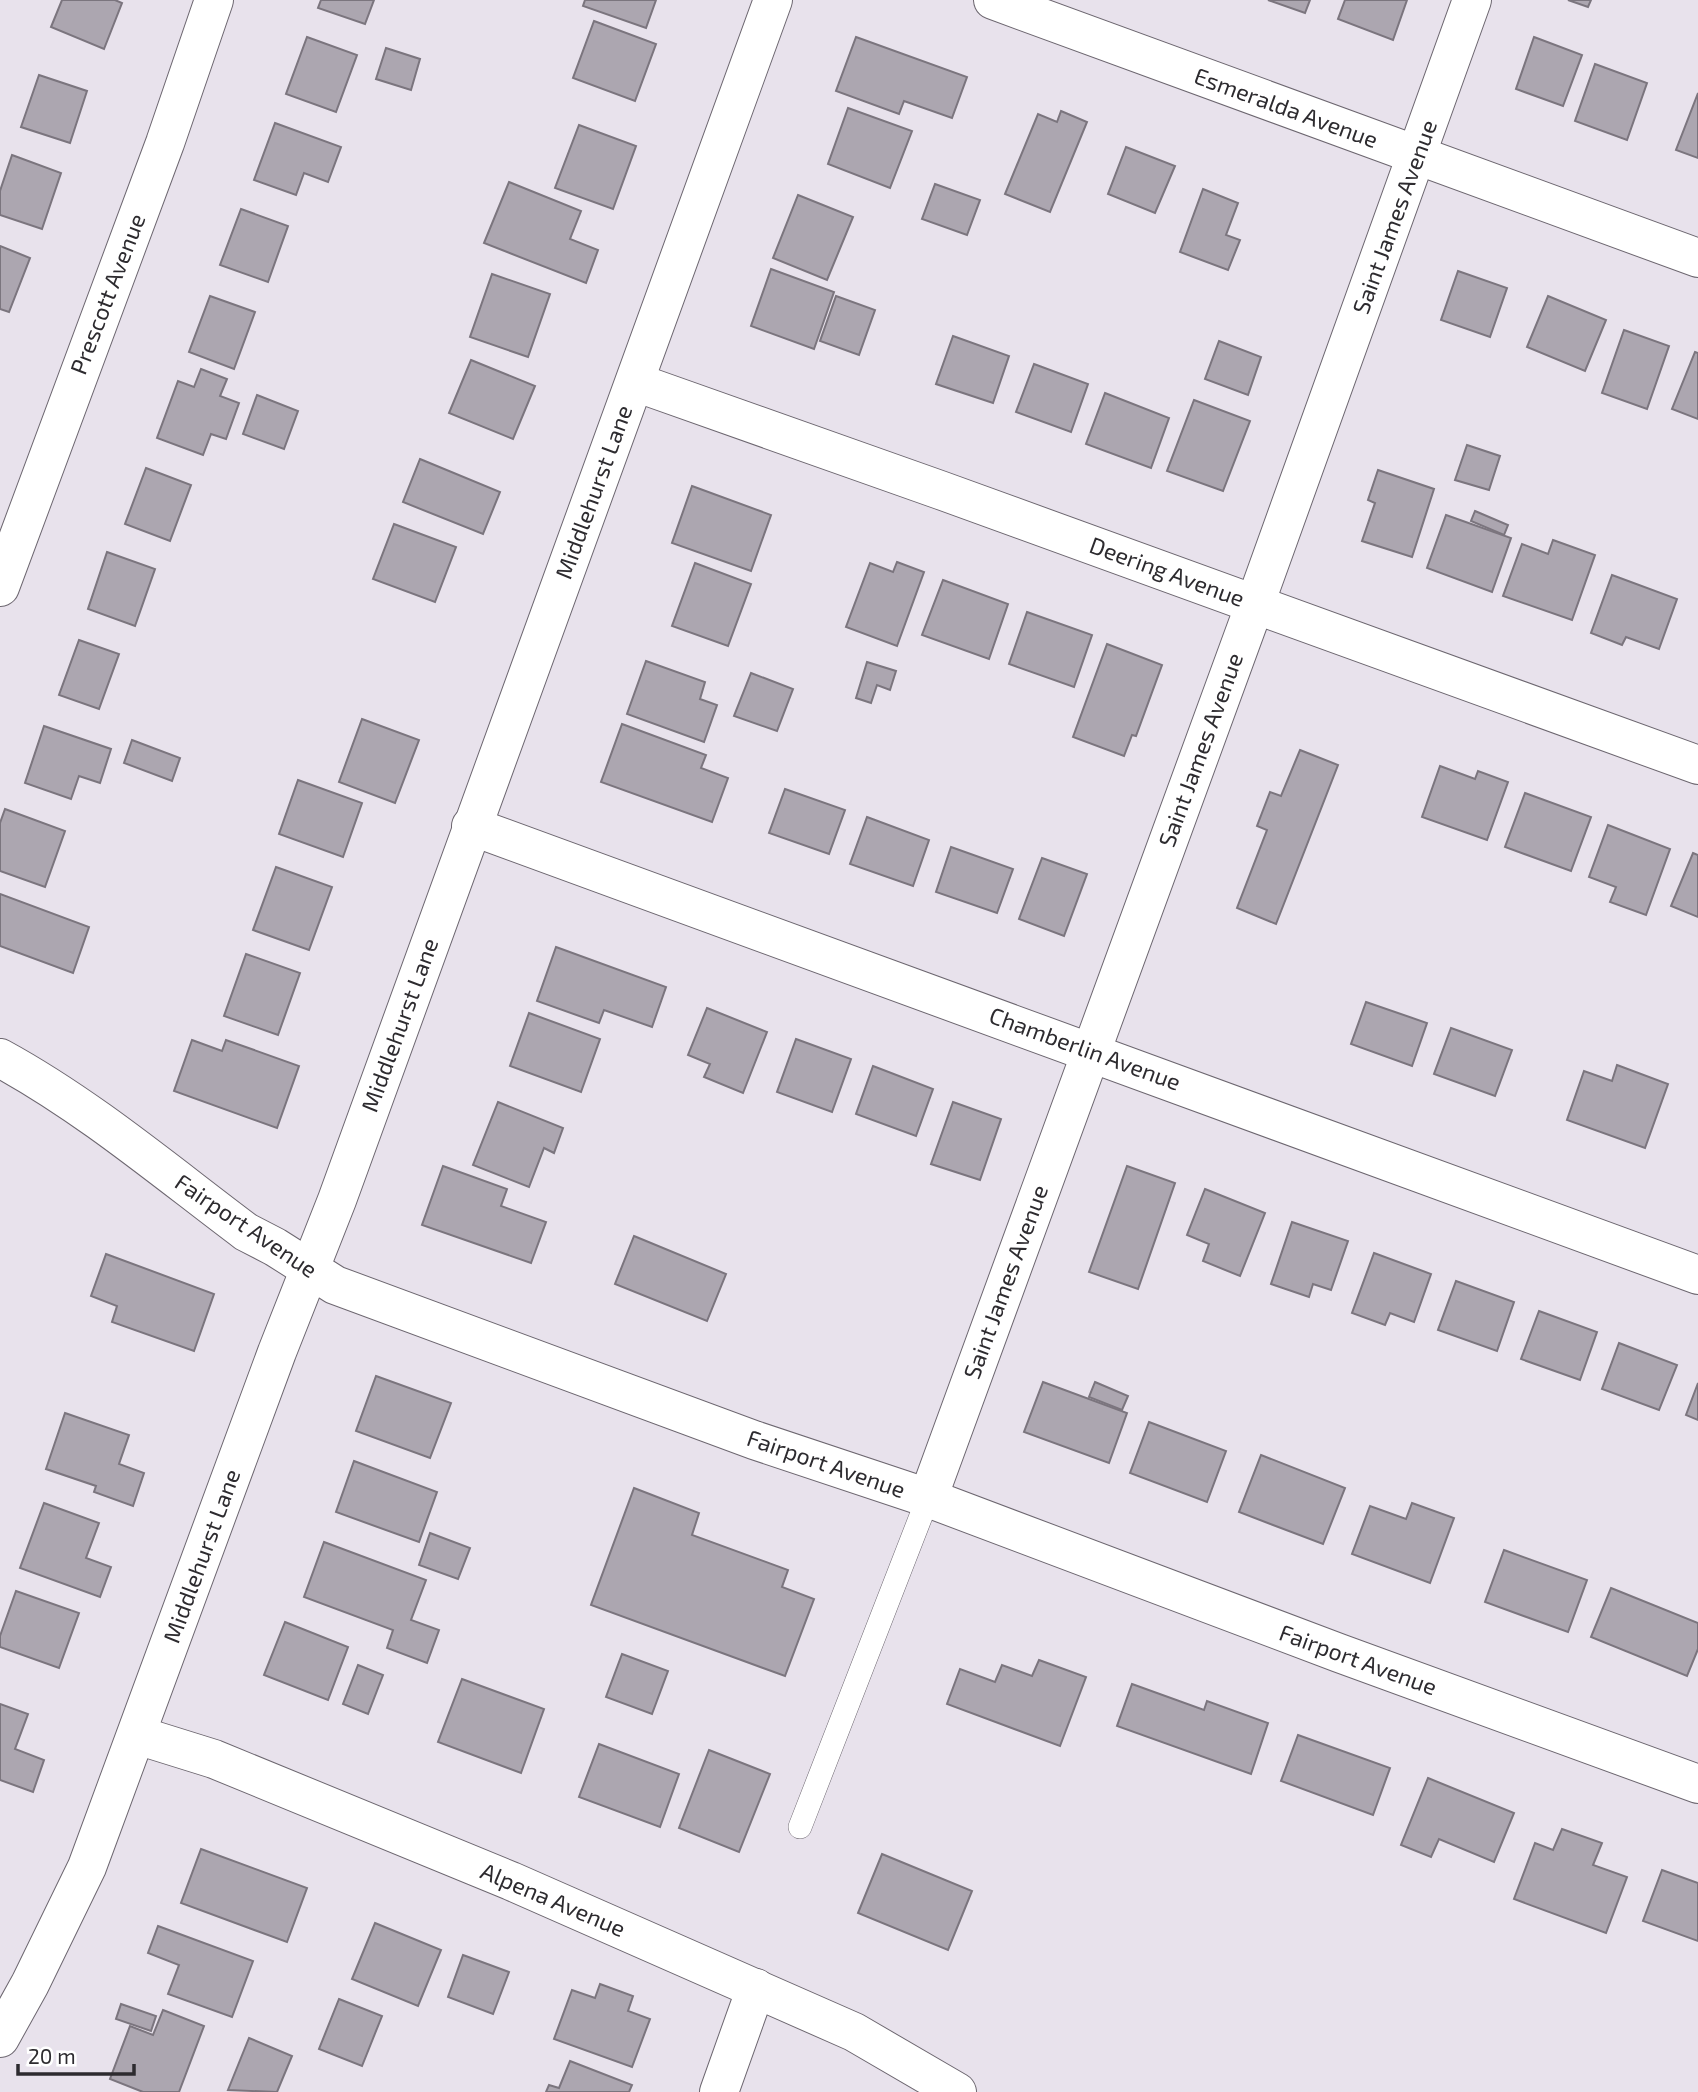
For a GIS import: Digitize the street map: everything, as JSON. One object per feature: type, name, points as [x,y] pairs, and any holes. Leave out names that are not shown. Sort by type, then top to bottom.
[{"type":"street","name":"Prescott Avenue","points":[[0,587],[165,143],[214,0]]},
{"type":"street","name":"Middlehurst Lane","points":[[0,2038],[30,1984],[87,1867],[342,1187],[773,0]]},
{"type":"street","name":"Esmeralda Avenue","points":[[993,0],[1698,258]]},
{"type":"street","name":"Saint James Avenue","points":[[928,1499],[1472,0]]},
{"type":"street","name":"Deering Avenue","points":[[635,382],[1698,765]]},
{"type":"street","name":"Chamberlin Avenue","points":[[471,827],[1698,1275]]},
{"type":"street","name":"Fairport Avenue","points":[[0,1058],[84,1110],[246,1232],[335,1285],[754,1440],[928,1499],[1326,1649],[1698,1784]]},
{"type":"street","name":"Alpena Avenue","points":[[137,1735],[214,1759],[511,1881],[757,1988],[854,2032],[957,2092]]},
{"type":"street","points":[[719,2092],[757,1988]]},
{"type":"lane","points":[[800,1826],[928,1499]]},
{"type":"building","points":[[62,0],[115,0],[122,3],[104,49],[51,27]]},
{"type":"building","points":[[321,0],[374,0],[365,24],[318,8]]},
{"type":"building","points":[[585,0],[656,0],[646,28],[583,6]]},
{"type":"building","points":[[1268,0],[1310,0],[1305,13]]},
{"type":"building","points":[[1345,0],[1407,0],[1393,40],[1338,19]]},
{"type":"building","points":[[1568,0],[1591,0],[1588,7]]},
{"type":"building","points":[[594,21],[656,44],[635,101],[573,78]]},
{"type":"building","points":[[307,37],[357,55],[336,112],[286,94]]},
{"type":"building","points":[[856,37],[967,77],[952,118],[904,101],[899,114],[836,91]]},
{"type":"building","points":[[1534,37],[1582,55],[1563,106],[1516,89]]},
{"type":"building","points":[[386,48],[420,59],[411,90],[376,79]]},
{"type":"building","points":[[1595,64],[1647,83],[1627,140],[1575,121]]},
{"type":"building","points":[[39,75],[87,91],[70,143],[21,127]]},
{"type":"building","points":[[1698,93],[1698,158],[1676,150]]},
{"type":"building","points":[[848,108],[912,131],[890,188],[828,164]]},
{"type":"building","points":[[1061,111],[1087,122],[1050,212],[1005,194],[1038,114],[1057,122]]},
{"type":"building","points":[[275,123],[341,147],[328,182],[304,173],[296,195],[254,180]]},
{"type":"building","points":[[579,125],[636,146],[613,209],[555,188]]},
{"type":"building","points":[[1126,147],[1175,166],[1155,213],[1108,194]]},
{"type":"building","points":[[12,155],[61,173],[42,229],[0,215],[0,191]]},
{"type":"building","points":[[509,182],[581,211],[570,239],[598,250],[586,283],[484,243]]},
{"type":"building","points":[[935,184],[980,200],[967,235],[922,219]]},
{"type":"building","points":[[1203,189],[1238,203],[1226,235],[1240,240],[1228,270],[1180,252]]},
{"type":"building","points":[[798,195],[853,217],[827,280],[773,258]]},
{"type":"building","points":[[241,209],[288,226],[268,282],[220,265]]},
{"type":"building","points":[[0,246],[30,258],[9,312],[0,309]]},
{"type":"building","points":[[771,269],[834,292],[814,349],[751,326]]},
{"type":"building","points":[[1458,271],[1507,288],[1490,337],[1441,320]]},
{"type":"building","points":[[492,274],[550,294],[528,357],[470,337]]},
{"type":"building","points":[[210,296],[255,312],[234,369],[189,352]]},
{"type":"building","points":[[836,296],[875,310],[859,355],[820,341]]},
{"type":"building","points":[[1548,296],[1606,320],[1585,371],[1527,347]]},
{"type":"building","points":[[1624,330],[1669,346],[1647,409],[1602,393]]},
{"type":"building","points":[[953,336],[1009,356],[993,403],[936,384]]},
{"type":"building","points":[[1219,341],[1261,357],[1248,395],[1205,379]]},
{"type":"building","points":[[1695,352],[1698,353],[1698,419],[1672,409]]},
{"type":"building","points":[[471,360],[535,386],[513,439],[449,413]]},
{"type":"building","points":[[1034,364],[1088,384],[1071,432],[1016,412]]},
{"type":"building","points":[[201,369],[227,379],[220,396],[239,403],[226,439],[211,434],[203,455],[157,438],[178,381],[194,387]]},
{"type":"building","points":[[1105,393],[1169,418],[1151,468],[1086,444]]},
{"type":"building","points":[[257,395],[298,411],[284,449],[243,434]]},
{"type":"building","points":[[1194,400],[1250,421],[1223,491],[1167,471]]},
{"type":"building","points":[[1467,445],[1500,456],[1489,490],[1455,480]]},
{"type":"building","points":[[420,459],[500,492],[483,534],[403,502]]},
{"type":"building","points":[[146,468],[191,485],[170,541],[125,524]]},
{"type":"building","points":[[1378,470],[1434,489],[1412,557],[1362,541],[1375,503],[1368,500]]},
{"type":"building","points":[[692,486],[771,515],[751,571],[672,543]]},
{"type":"building","points":[[1475,511],[1508,525],[1504,535],[1471,521]]},
{"type":"building","points":[[1446,515],[1511,538],[1492,592],[1427,568]]},
{"type":"building","points":[[394,524],[456,547],[435,602],[373,579]]},
{"type":"building","points":[[1553,540],[1595,555],[1572,620],[1503,596],[1522,544],[1548,554]]},
{"type":"building","points":[[107,552],[155,569],[135,626],[88,609]]},
{"type":"building","points":[[897,562],[924,572],[897,646],[846,627],[870,563],[893,572]]},
{"type":"building","points":[[695,563],[751,584],[728,646],[672,626]]},
{"type":"building","points":[[1612,575],[1677,599],[1659,649],[1626,637],[1622,645],[1591,633]]},
{"type":"building","points":[[943,580],[1008,604],[989,659],[922,635]]},
{"type":"building","points":[[1027,612],[1092,635],[1074,687],[1009,664]]},
{"type":"building","points":[[79,640],[119,654],[99,709],[59,695]]},
{"type":"building","points":[[1107,644],[1162,665],[1136,736],[1132,735],[1124,756],[1073,737]]},
{"type":"building","points":[[646,661],[705,682],[700,699],[717,705],[704,742],[627,714]]},
{"type":"building","points":[[867,662],[896,671],[890,690],[877,685],[871,703],[856,698]]},
{"type":"building","points":[[751,673],[793,689],[777,731],[734,716]]},
{"type":"building","points":[[362,719],[419,740],[395,803],[339,782]]},
{"type":"building","points":[[622,724],[706,755],[701,768],[728,778],[712,822],[601,782]]},
{"type":"building","points":[[44,726],[111,749],[100,783],[79,776],[71,799],[25,783]]},
{"type":"building","points":[[132,740],[180,758],[172,781],[124,763]]},
{"type":"building","points":[[1300,750],[1338,765],[1276,924],[1237,908],[1267,830],[1257,826],[1270,792],[1281,796]]},
{"type":"building","points":[[1440,766],[1475,779],[1478,771],[1508,782],[1487,840],[1422,817]]},
{"type":"building","points":[[298,780],[362,803],[343,857],[279,834]]},
{"type":"building","points":[[785,789],[845,810],[829,854],[769,833]]},
{"type":"building","points":[[1525,793],[1591,817],[1571,871],[1505,847]]},
{"type":"building","points":[[5,809],[65,831],[45,887],[0,871],[0,823]]},
{"type":"building","points":[[867,817],[929,840],[913,886],[850,864]]},
{"type":"building","points":[[1608,825],[1670,849],[1646,915],[1610,902],[1616,887],[1589,877]]},
{"type":"building","points":[[951,847],[1013,869],[997,913],[936,892]]},
{"type":"building","points":[[1693,853],[1698,855],[1698,917],[1671,906]]},
{"type":"building","points":[[1042,858],[1087,874],[1064,936],[1019,919]]},
{"type":"building","points":[[276,867],[332,887],[309,950],[253,930]]},
{"type":"building","points":[[0,894],[89,927],[73,973],[0,946]]},
{"type":"building","points":[[556,947],[666,987],[652,1027],[604,1010],[599,1023],[537,1001]]},
{"type":"building","points":[[246,954],[300,973],[278,1035],[224,1016]]},
{"type":"building","points":[[1366,1002],[1427,1023],[1412,1066],[1351,1044]]},
{"type":"building","points":[[707,1008],[767,1032],[743,1093],[704,1077],[710,1064],[688,1055]]},
{"type":"building","points":[[529,1013],[600,1039],[581,1092],[510,1066]]},
{"type":"building","points":[[1451,1028],[1512,1050],[1495,1096],[1434,1074]]},
{"type":"building","points":[[796,1039],[851,1059],[832,1112],[777,1092]]},
{"type":"building","points":[[192,1040],[222,1051],[226,1040],[299,1066],[277,1128],[174,1091]]},
{"type":"building","points":[[1617,1065],[1668,1084],[1645,1148],[1567,1120],[1584,1071],[1612,1081]]},
{"type":"building","points":[[873,1066],[933,1089],[916,1136],[856,1114]]},
{"type":"building","points":[[498,1102],[563,1128],[554,1153],[544,1148],[529,1187],[473,1165]]},
{"type":"building","points":[[953,1102],[1001,1119],[980,1180],[931,1164]]},
{"type":"building","points":[[443,1166],[507,1189],[501,1206],[546,1222],[531,1263],[422,1225]]},
{"type":"building","points":[[1127,1166],[1175,1183],[1138,1289],[1089,1272]]},
{"type":"building","points":[[1205,1189],[1265,1213],[1240,1276],[1203,1261],[1209,1244],[1187,1235]]},
{"type":"building","points":[[1292,1222],[1348,1241],[1331,1290],[1313,1284],[1309,1297],[1271,1284]]},
{"type":"building","points":[[634,1236],[726,1274],[707,1321],[615,1284]]},
{"type":"building","points":[[1374,1253],[1431,1274],[1414,1322],[1390,1313],[1385,1325],[1352,1313]]},
{"type":"building","points":[[106,1254],[214,1294],[194,1351],[112,1322],[117,1306],[91,1296]]},
{"type":"building","points":[[1456,1281],[1514,1302],[1497,1351],[1438,1330]]},
{"type":"building","points":[[1539,1311],[1597,1332],[1580,1380],[1521,1359]]},
{"type":"building","points":[[1619,1343],[1677,1365],[1659,1410],[1602,1389]]},
{"type":"building","points":[[376,1376],[451,1403],[430,1458],[356,1431]]},
{"type":"building","points":[[1043,1382],[1127,1413],[1109,1463],[1024,1432]]},
{"type":"building","points":[[1095,1382],[1128,1396],[1122,1410],[1089,1397]]},
{"type":"building","points":[[1698,1383],[1698,1420],[1686,1415]]},
{"type":"building","points":[[65,1413],[129,1435],[119,1464],[144,1473],[133,1506],[94,1492],[96,1486],[46,1469]]},
{"type":"building","points":[[1149,1422],[1226,1451],[1207,1502],[1130,1473]]},
{"type":"building","points":[[1261,1455],[1345,1488],[1323,1544],[1239,1512]]},
{"type":"building","points":[[354,1461],[437,1492],[419,1542],[336,1512]]},
{"type":"building","points":[[634,1488],[699,1513],[692,1535],[788,1570],[782,1587],[814,1599],[785,1676],[591,1605]]},
{"type":"building","points":[[44,1503],[99,1523],[86,1558],[111,1567],[100,1597],[20,1568]]},
{"type":"building","points":[[1412,1503],[1454,1518],[1430,1583],[1352,1554],[1370,1506],[1406,1519]]},
{"type":"building","points":[[430,1533],[470,1548],[458,1579],[419,1565]]},
{"type":"building","points":[[324,1542],[426,1580],[411,1620],[439,1630],[427,1663],[387,1648],[393,1630],[304,1597]]},
{"type":"building","points":[[1504,1550],[1587,1580],[1568,1632],[1485,1602]]},
{"type":"building","points":[[1611,1588],[1698,1623],[1698,1649],[1687,1676],[1591,1637]]},
{"type":"building","points":[[16,1591],[79,1613],[59,1668],[0,1647],[0,1636]]},
{"type":"building","points":[[285,1622],[348,1647],[328,1700],[264,1675]]},
{"type":"building","points":[[622,1654],[668,1671],[652,1714],[606,1697]]},
{"type":"building","points":[[1039,1660],[1086,1677],[1060,1746],[947,1704],[960,1669],[995,1682],[1002,1665],[1032,1676]]},
{"type":"building","points":[[358,1665],[383,1675],[368,1714],[343,1704]]},
{"type":"building","points":[[462,1679],[544,1709],[521,1773],[438,1742]]},
{"type":"building","points":[[1132,1684],[1204,1710],[1207,1701],[1268,1723],[1251,1774],[1117,1726]]},
{"type":"building","points":[[0,1704],[28,1714],[15,1749],[44,1760],[33,1792],[0,1780]]},
{"type":"building","points":[[1298,1735],[1390,1768],[1373,1815],[1281,1781]]},
{"type":"building","points":[[599,1744],[679,1774],[660,1827],[579,1797]]},
{"type":"building","points":[[709,1750],[770,1774],[739,1852],[679,1828]]},
{"type":"building","points":[[1428,1778],[1514,1813],[1494,1862],[1439,1839],[1431,1857],[1401,1845]]},
{"type":"building","points":[[1562,1829],[1602,1843],[1593,1865],[1627,1877],[1606,1933],[1514,1899],[1535,1843],[1553,1850]]},
{"type":"building","points":[[201,1849],[307,1888],[287,1942],[181,1903]]},
{"type":"building","points":[[882,1854],[972,1891],[948,1950],[858,1913]]},
{"type":"building","points":[[1662,1870],[1698,1883],[1698,1941],[1643,1921]]},
{"type":"building","points":[[375,1923],[441,1950],[418,2006],[352,1979]]},
{"type":"building","points":[[158,1926],[253,1961],[232,2017],[168,1994],[179,1965],[148,1953]]},
{"type":"building","points":[[463,1955],[509,1972],[493,2014],[448,1997]]},
{"type":"building","points":[[600,1984],[633,1996],[628,2011],[650,2019],[632,2067],[554,2039],[572,1990],[595,1998]]},
{"type":"building","points":[[339,1999],[382,2016],[362,2066],[319,2049]]},
{"type":"building","points":[[121,2004],[156,2016],[151,2031],[116,2019]]},
{"type":"building","points":[[163,2010],[204,2026],[179,2092],[143,2092],[110,2079],[130,2026],[153,2035]]},
{"type":"building","points":[[249,2038],[292,2056],[277,2092],[228,2090]]},
{"type":"building","points":[[570,2061],[632,2085],[629,2092],[546,2092],[549,2085],[559,2088]]}]
